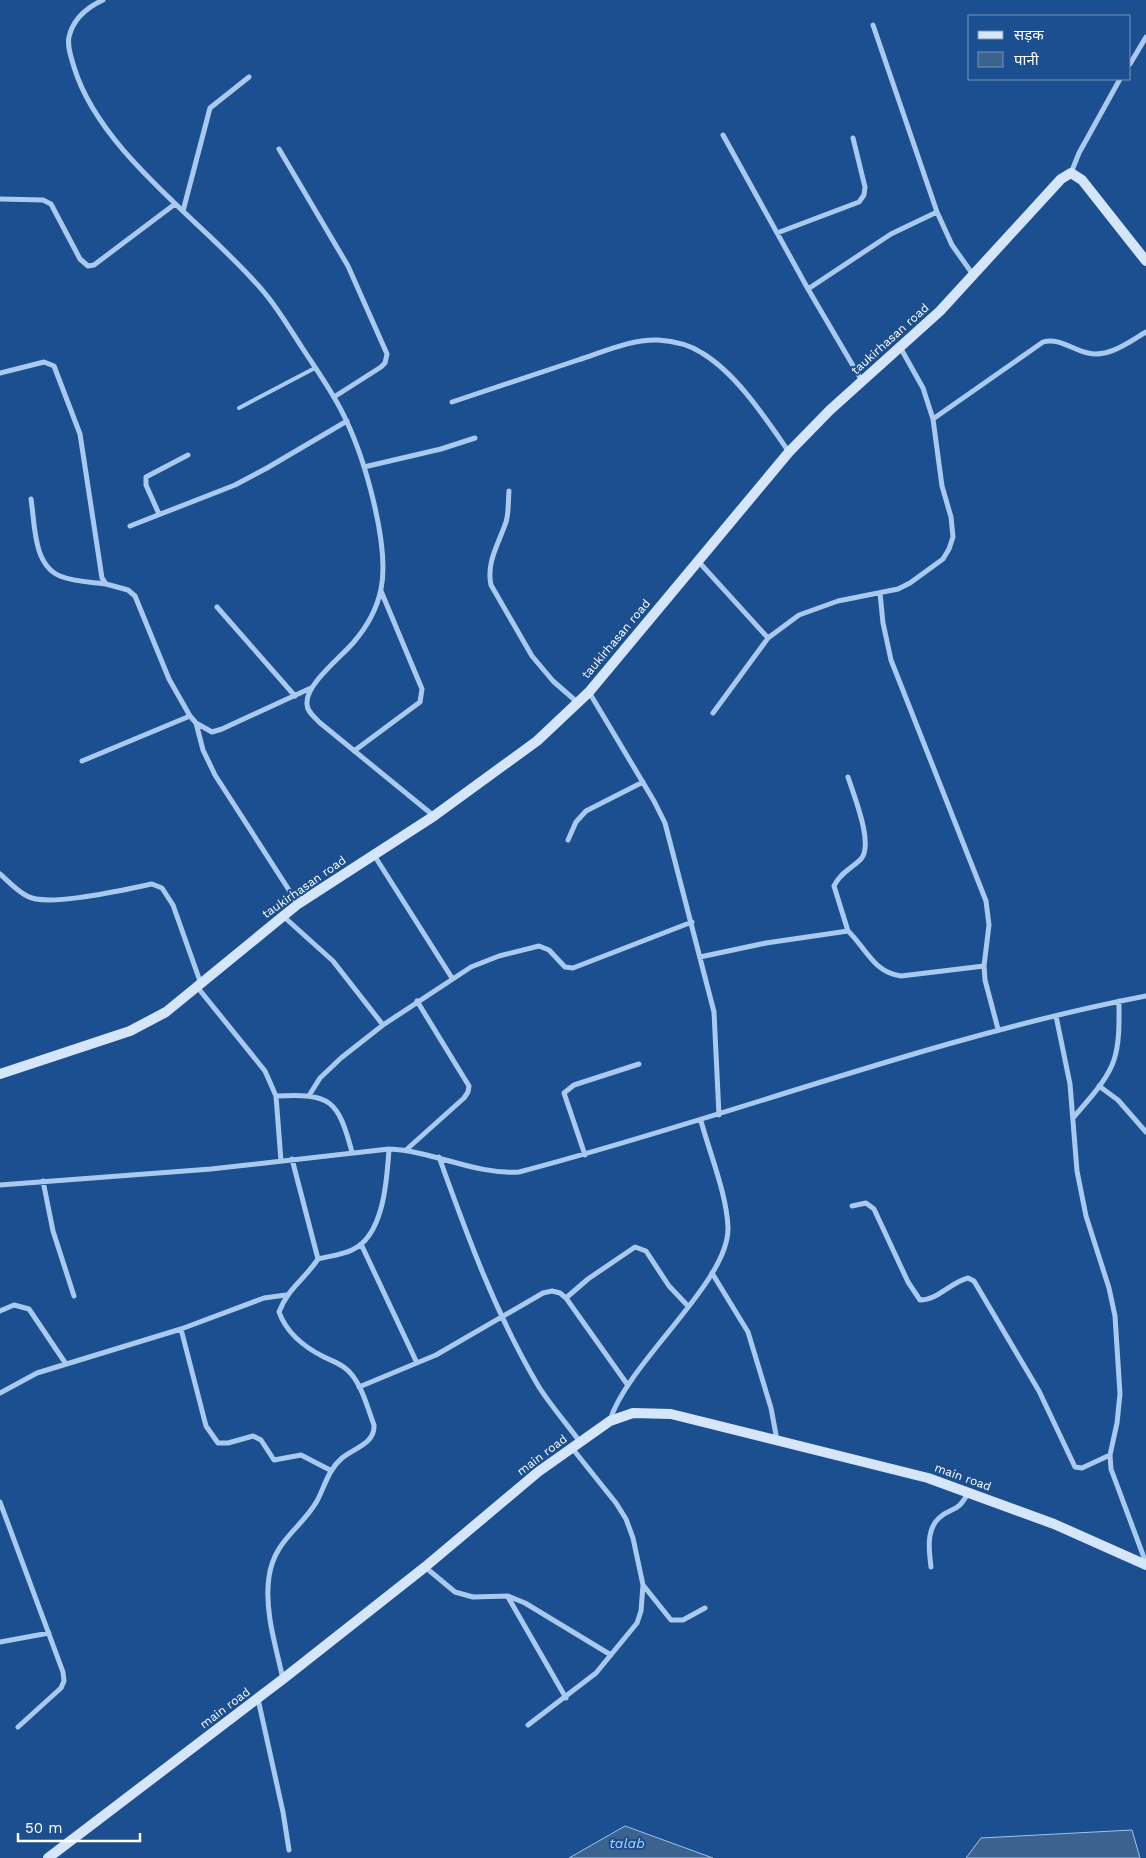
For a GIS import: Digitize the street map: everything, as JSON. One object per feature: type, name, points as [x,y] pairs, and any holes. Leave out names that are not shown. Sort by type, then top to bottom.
[{"type":"street","points":[[31,499],[39,550],[49,570],[65,578],[106,584],[128,590],[135,596],[169,679],[190,716],[196,723],[212,732],[312,687],[370,620],[381,591],[384,571],[381,541],[364,467],[346,421],[334,397],[278,311],[255,282],[175,204],[116,141],[89,104],[79,84],[69,52],[69,38],[75,21],[93,5],[104,0]]},
{"type":"street","points":[[873,25],[937,212],[952,245],[974,276]]},
{"type":"street","points":[[1131,62],[1146,37]]},
{"type":"street","points":[[183,211],[210,108],[249,77]]},
{"type":"street","points":[[1119,80],[1079,153],[1071,174],[1082,180],[1146,261]]},
{"type":"street","points":[[723,135],[808,289],[862,380]]},
{"type":"street","points":[[777,233],[859,202],[864,195],[865,187],[853,138]]},
{"type":"street","points":[[279,149],[348,266],[387,354],[385,362],[334,397]]},
{"type":"street","name":"taukirhasan road","points":[[0,1074],[130,1031],[166,1012],[298,904],[434,816],[538,741],[589,692],[789,452],[862,380],[940,311],[1061,179],[1071,174]]},
{"type":"street","points":[[0,199],[43,200],[50,204],[80,259],[88,266],[94,265],[175,204]]},
{"type":"street","points":[[808,289],[891,234],[937,212]]},
{"type":"street","points":[[933,419],[1050,339],[1088,354],[1102,354],[1117,350],[1146,332]]},
{"type":"street","points":[[452,402],[606,351],[636,342],[658,340],[683,344],[702,353],[723,370],[759,410],[789,452]]},
{"type":"street","points":[[714,714],[768,638],[799,615],[838,601],[898,589],[910,583],[943,559],[949,549],[953,537],[951,517],[942,486],[933,419],[923,388],[900,347]]},
{"type":"street","points":[[0,373],[44,362],[54,366],[80,434],[102,578],[106,584]]},
{"type":"street","points":[[130,526],[235,485],[346,421]]},
{"type":"street","points":[[364,467],[441,449],[475,438]]},
{"type":"street","points":[[159,514],[146,485],[146,477],[188,454]]},
{"type":"street","points":[[509,491],[507,519],[489,574],[491,585],[532,656],[554,682],[578,703]]},
{"type":"street","points":[[698,560],[768,638]]},
{"type":"street","points":[[354,751],[420,702],[422,689],[381,591]]},
{"type":"street","points":[[880,593],[883,623],[891,660],[986,901],[989,925],[984,966],[985,980],[998,1029]]},
{"type":"street","points":[[217,607],[295,696]]},
{"type":"street","points":[[312,687],[306,703],[309,711],[319,722],[434,816]]},
{"type":"street","points":[[589,692],[664,823],[692,922],[714,1012],[719,1115]]},
{"type":"street","points":[[82,760],[190,716]]},
{"type":"street","points":[[196,723],[203,750],[214,775],[298,904]]},
{"type":"street","points":[[848,777],[866,846],[862,858],[834,886],[848,931],[869,959],[888,974],[901,976],[984,966]]},
{"type":"street","points":[[568,840],[576,822],[586,811],[642,782]]},
{"type":"street","points":[[374,854],[452,978]]},
{"type":"street","points":[[0,874],[27,897],[39,900],[78,898],[152,884],[162,888],[173,905],[199,986],[265,1070],[276,1096],[281,1161]]},
{"type":"street","points":[[283,915],[333,961],[382,1025]]},
{"type":"street","points":[[310,1094],[320,1078],[341,1058],[382,1025],[471,967],[500,956],[539,946],[549,950],[565,967],[573,968],[692,922]]},
{"type":"street","points":[[700,957],[766,943],[848,931]]},
{"type":"street","points":[[0,1185],[211,1169],[352,1152],[389,1150],[406,1150],[439,1157],[498,1174],[519,1172],[701,1121],[998,1029],[1146,996]]},
{"type":"street","points":[[406,1150],[464,1098],[469,1086],[417,1001]]},
{"type":"street","points":[[1073,1118],[1099,1086],[1114,1061],[1118,1037],[1119,1001]]},
{"type":"street","points":[[1056,1016],[1070,1084],[1077,1171],[1086,1216],[1109,1288],[1115,1316],[1120,1394],[1117,1423],[1110,1456],[1111,1469],[1146,1564]]},
{"type":"street","points":[[585,1155],[564,1093],[574,1085],[639,1064]]},
{"type":"street","points":[[1099,1086],[1118,1100],[1146,1132]]},
{"type":"street","points":[[276,1096],[310,1094],[335,1108],[344,1123],[352,1152]]},
{"type":"street","points":[[610,1421],[614,1408],[627,1384],[712,1273],[726,1244],[728,1228],[724,1203],[701,1121]]},
{"type":"street","points":[[283,1679],[270,1613],[269,1577],[282,1542],[316,1502],[330,1470],[342,1458],[370,1440],[375,1432],[359,1387],[345,1368],[314,1352],[298,1341],[283,1324],[279,1312],[286,1295],[310,1271],[318,1259],[352,1250],[362,1244],[374,1229],[386,1185],[389,1150]]},
{"type":"street","points":[[439,1157],[469,1242],[540,1388],[626,1519],[633,1538],[643,1585],[641,1611],[637,1623],[611,1655],[596,1673],[566,1698],[528,1725]]},
{"type":"street","points":[[292,1159],[318,1259]]},
{"type":"street","points":[[43,1181],[53,1230],[74,1296]]},
{"type":"street","points":[[852,1206],[866,1203],[874,1208],[908,1282],[920,1300],[928,1300],[960,1280],[968,1278],[974,1281],[1039,1391],[1075,1467],[1082,1468],[1110,1456]]},
{"type":"street","points":[[362,1244],[417,1363]]},
{"type":"street","points":[[566,1298],[588,1279],[635,1247],[646,1251],[669,1286],[688,1306]]},
{"type":"street","points":[[712,1273],[748,1332],[771,1408],[777,1440]]},
{"type":"street","points":[[359,1387],[436,1355],[543,1293],[560,1293],[566,1298],[627,1384]]},
{"type":"street","points":[[0,1393],[38,1372],[181,1329],[264,1298],[286,1295]]},
{"type":"street","points":[[0,1311],[14,1305],[23,1305],[29,1309],[66,1364]]},
{"type":"street","points":[[181,1329],[197,1385],[206,1426],[218,1443],[228,1443],[253,1436],[261,1440],[274,1460],[301,1455],[330,1470]]},
{"type":"street","name":"main road","points":[[48,1858],[283,1679],[425,1567],[538,1472],[610,1421],[633,1413],[671,1414],[928,1478],[1054,1524],[1146,1564]]},
{"type":"street","points":[[931,1567],[928,1549],[932,1530],[939,1518],[957,1509],[968,1492]]},
{"type":"street","points":[[0,1502],[63,1672],[64,1681],[52,1696],[18,1727]]},
{"type":"street","points":[[425,1567],[455,1592],[473,1597],[508,1596],[525,1603],[611,1655]]},
{"type":"street","points":[[643,1585],[671,1620],[683,1620],[705,1608]]},
{"type":"street","points":[[508,1596],[566,1698]]},
{"type":"street","points":[[0,1642],[49,1633]]},
{"type":"street","points":[[258,1698],[283,1812],[289,1850]]},
{"type":"lane","points":[[239,408],[315,368]]},
{"type":"water","name":"talab","points":[[625,1826],[713,1858],[569,1858]]},
{"type":"water","points":[[1132,1830],[1140,1858],[966,1858],[981,1838]]}]
